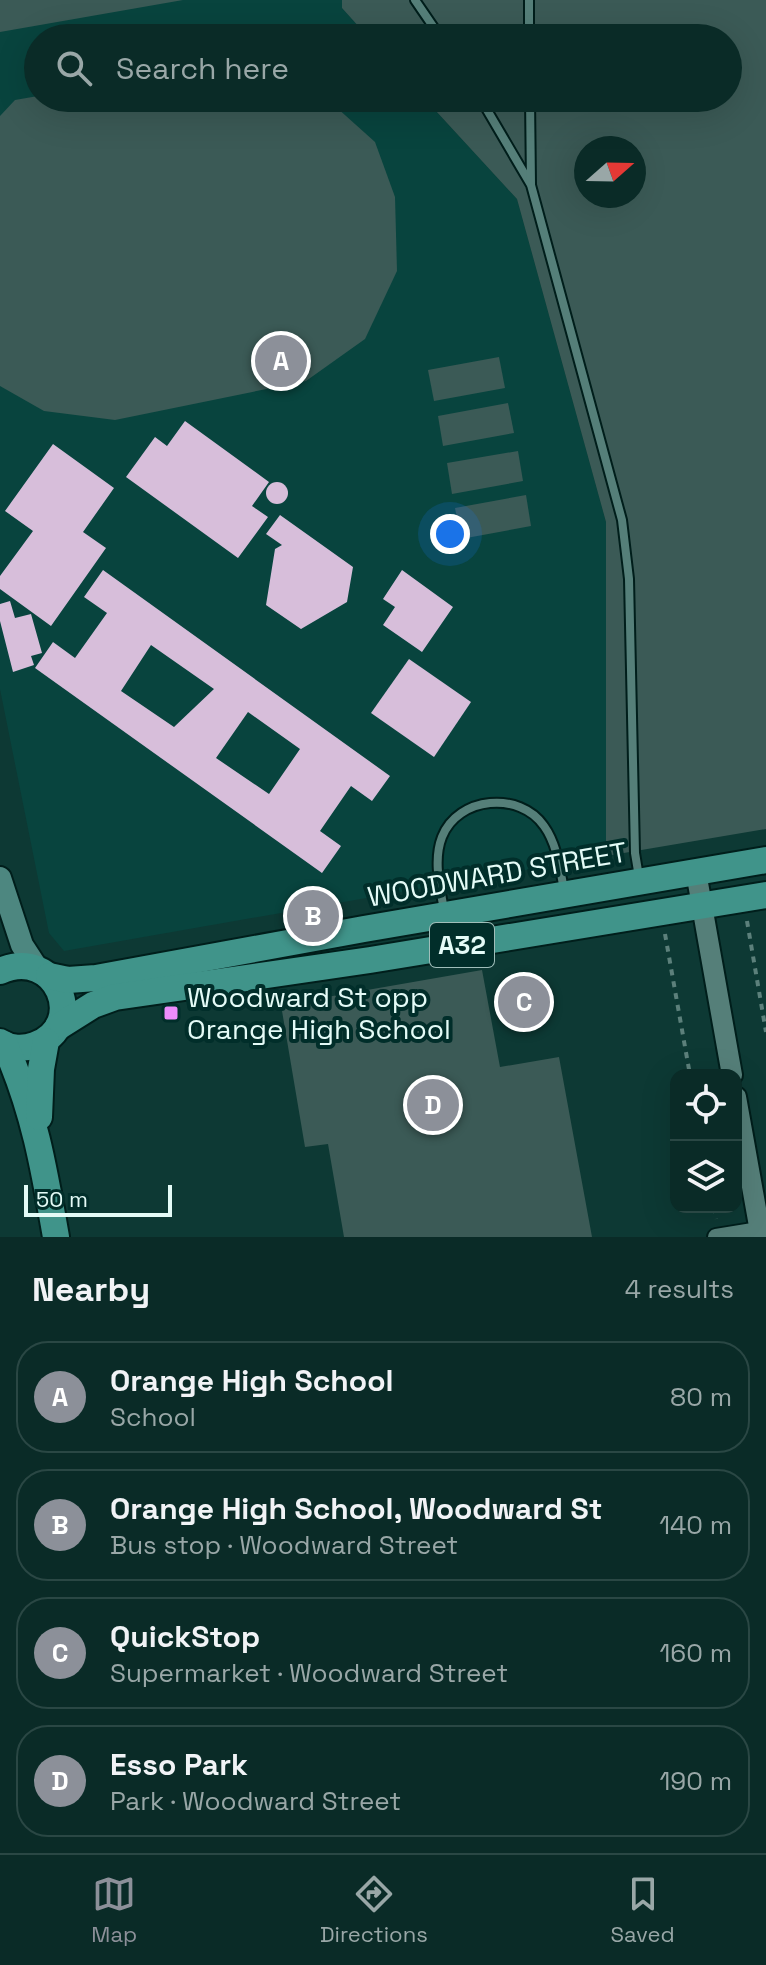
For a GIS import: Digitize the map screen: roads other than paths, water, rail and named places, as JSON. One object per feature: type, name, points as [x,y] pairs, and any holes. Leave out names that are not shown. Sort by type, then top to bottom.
[{"type":"highway","name":"WOODWARD STREET","points":[[43,972],[68,980],[96,978],[766,860]]},
{"type":"highway","name":"A32","points":[[3,1044],[26,1048],[93,1005],[115,997],[766,895]]},
{"type":"highway","name":"A32","points":[[0,971],[12,966],[43,972],[54,982],[63,1003],[52,1034],[39,1108],[41,1146],[56,1237]]},
{"type":"highway","name":"A32","points":[[3,1044],[20,1078],[41,1146]]},
{"type":"main road","points":[[0,878],[22,945],[43,972]]},
{"type":"street","points":[[696,872],[731,1069]]},
{"type":"street","points":[[716,1237],[760,1233],[742,1131]]},
{"type":"lane","points":[[415,0],[431,24]]},
{"type":"lane","points":[[529,0],[529,24]]},
{"type":"lane","points":[[488,112],[531,185]]},
{"type":"lane","points":[[530,112],[531,185],[622,520],[629,579],[635,853],[640,882]]},
{"type":"lane","points":[[445,915],[437,857],[442,835],[456,817],[475,806],[495,802],[530,811],[544,826],[554,844],[565,894]]},
{"type":"place","name":"Orange High School","points":[[281,361]]},
{"type":"place","name":"Orange High School, Woodward St","points":[[313,916]]},
{"type":"place","name":"QuickStop","points":[[524,1002]]},
{"type":"place","name":"Woodward St opp Orange High School","points":[[171,1013]]},
{"type":"place","name":"Esso Park","points":[[433,1105]]}]
